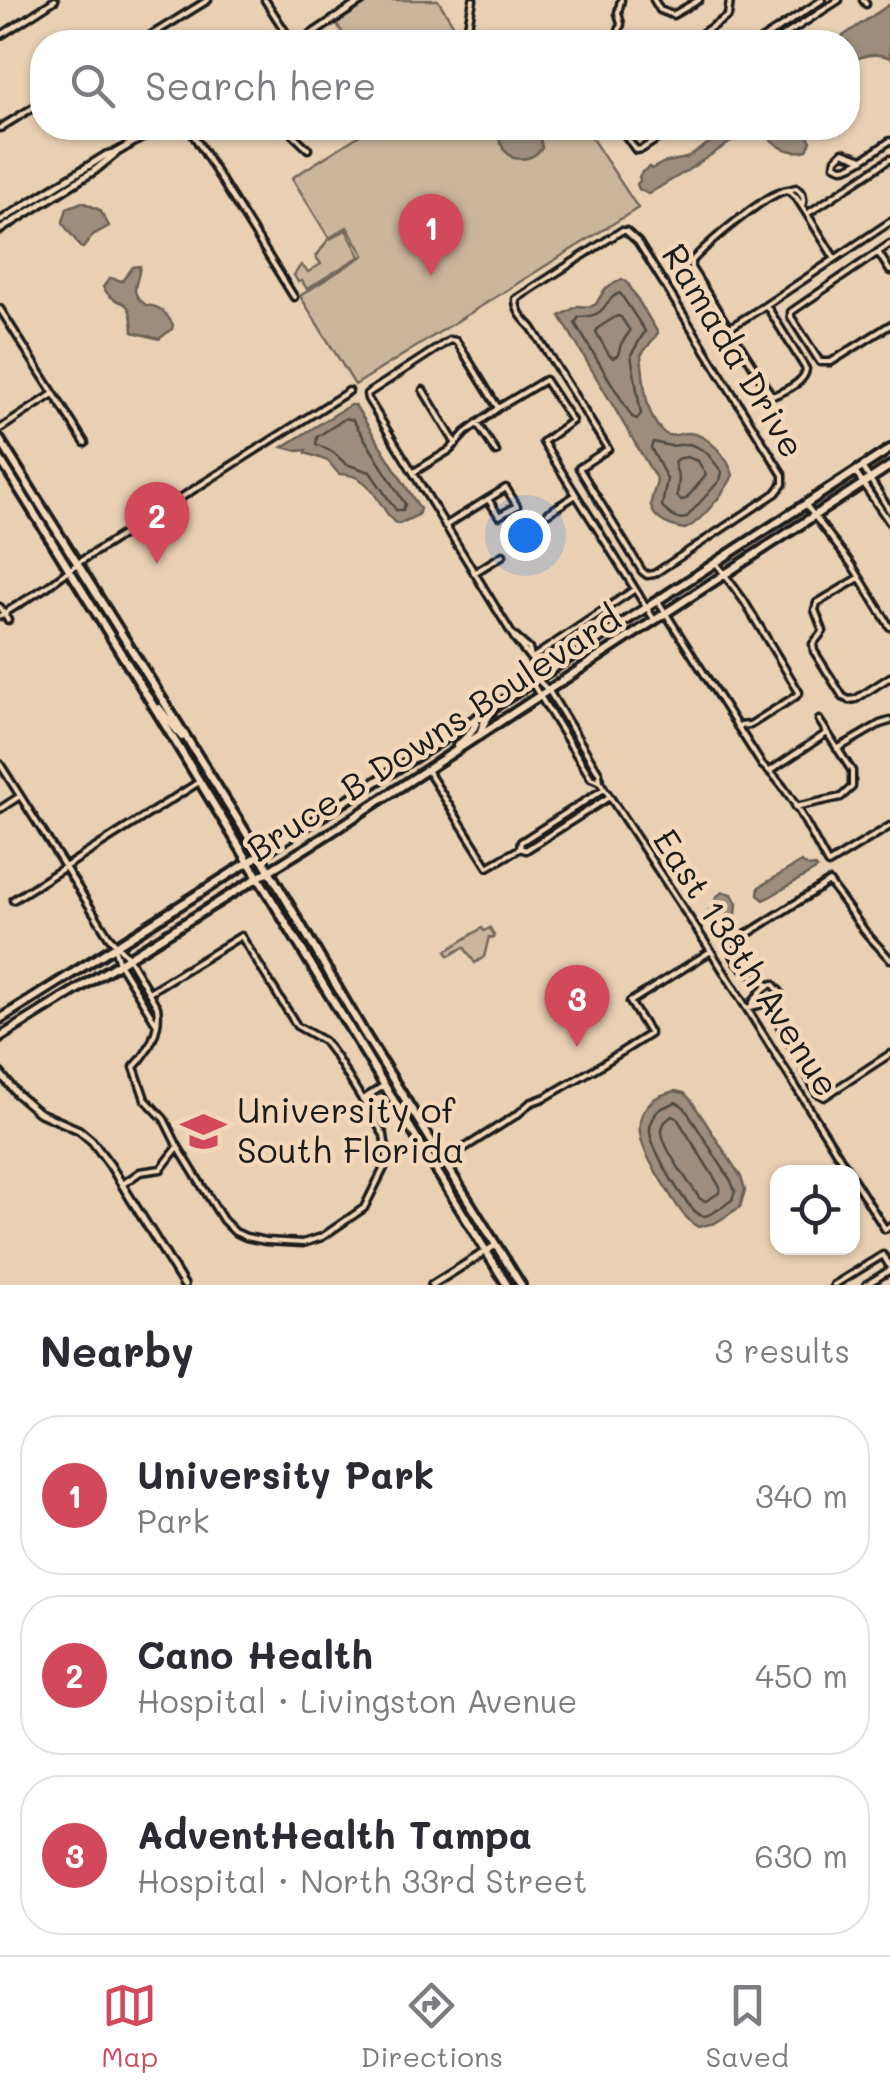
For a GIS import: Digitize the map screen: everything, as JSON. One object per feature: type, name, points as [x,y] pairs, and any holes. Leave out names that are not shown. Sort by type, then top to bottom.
[{"type":"main road","points":[[0,440],[151,700],[507,1285]]},
{"type":"main road","name":"Bruce B Downs Boulevard","points":[[0,1018],[495,707],[890,449]]},
{"type":"main road","points":[[0,459],[260,855],[364,1033],[521,1285]]},
{"type":"main road","name":"Bruce B Downs Boulevard","points":[[0,1037],[427,770],[890,466]]},
{"type":"main road","points":[[151,700],[190,745]]},
{"type":"main road","points":[[480,735],[495,707]]},
{"type":"main road","points":[[442,760],[472,732],[477,718]]},
{"type":"street","points":[[0,36],[54,0]]},
{"type":"street","points":[[159,30],[208,0]]},
{"type":"street","points":[[265,0],[290,30]]},
{"type":"street","points":[[318,30],[363,0]]},
{"type":"street","points":[[470,30],[473,0]]},
{"type":"street","points":[[619,30],[621,0]]},
{"type":"street","points":[[654,0],[660,10],[673,15],[699,0]]},
{"type":"street","points":[[707,30],[728,16],[730,0]]},
{"type":"street","points":[[776,30],[822,0]]},
{"type":"street","points":[[793,30],[839,0]]},
{"type":"street","points":[[0,128],[30,109]]},
{"type":"street","points":[[0,230],[138,140]]},
{"type":"street","points":[[196,140],[294,296]]},
{"type":"street","points":[[299,140],[308,149]]},
{"type":"street","points":[[629,140],[636,150],[656,140]]},
{"type":"street","points":[[862,159],[843,152],[835,165],[846,168],[862,159],[890,141]]},
{"type":"street","points":[[0,221],[106,155],[117,152]]},
{"type":"street","points":[[807,214],[890,159]]},
{"type":"street","points":[[81,171],[94,171]]},
{"type":"street","points":[[766,306],[806,369],[803,379],[775,395],[691,268],[691,262],[762,201],[780,190],[796,188],[804,198],[802,206],[835,259]]},
{"type":"street","points":[[38,207],[49,191]]},
{"type":"street","points":[[729,328],[890,222]]},
{"type":"street","name":"Ramada Drive","points":[[626,230],[638,242],[782,475],[784,484],[776,492],[708,538],[654,574],[642,571],[579,468],[608,449],[532,328],[518,313],[516,298],[622,231],[626,230]]},
{"type":"street","points":[[890,244],[790,312],[824,364],[890,325]]},
{"type":"street","points":[[878,252],[890,271]]},
{"type":"street","points":[[0,309],[84,443]]},
{"type":"street","points":[[498,408],[456,341],[450,340],[368,394],[445,526],[524,654],[531,659]]},
{"type":"street","points":[[414,472],[450,450],[498,408],[539,382],[549,382],[572,421],[543,442],[654,621]]},
{"type":"street","points":[[422,390],[456,444]]},
{"type":"street","points":[[2,614],[349,391]]},
{"type":"street","points":[[0,429],[53,394]]},
{"type":"street","points":[[478,423],[496,452]]},
{"type":"street","points":[[859,470],[890,523]]},
{"type":"street","points":[[866,482],[890,511]]},
{"type":"street","points":[[445,526],[488,498],[506,488],[517,506],[500,516],[488,498]]},
{"type":"street","points":[[548,513],[576,495]]},
{"type":"street","points":[[806,505],[860,578],[890,627]]},
{"type":"street","points":[[474,573],[503,555]]},
{"type":"street","points":[[716,564],[799,692],[750,725],[737,726]]},
{"type":"street","points":[[860,578],[817,604],[814,610],[823,632],[813,644],[814,651],[843,697],[849,700],[890,677]]},
{"type":"street","points":[[531,659],[635,589]]},
{"type":"street","points":[[658,601],[828,864],[890,826]]},
{"type":"street","points":[[0,607],[8,620]]},
{"type":"street","points":[[513,634],[529,649],[542,651]]},
{"type":"street","points":[[529,649],[534,681]]},
{"type":"street","name":"East 138th Avenue","points":[[534,681],[548,691],[599,773],[604,789],[749,1007],[845,1165]]},
{"type":"street","name":"East 138th Avenue","points":[[534,681],[591,778],[600,782]]},
{"type":"street","points":[[794,807],[841,797],[854,781],[852,771],[819,720]]},
{"type":"street","points":[[837,749],[890,721]]},
{"type":"street","points":[[770,771],[827,733]]},
{"type":"street","points":[[0,764],[114,945],[119,963],[156,1022]]},
{"type":"street","points":[[427,770],[488,866],[520,848],[526,850],[610,797]]},
{"type":"street","points":[[12,900],[200,781]]},
{"type":"street","points":[[520,848],[521,842],[604,789]]},
{"type":"street","points":[[0,809],[20,796]]},
{"type":"street","points":[[890,959],[866,934],[829,882],[730,945],[730,952],[747,973],[777,986],[781,996],[779,1024],[817,1093],[824,1096],[890,1054]]},
{"type":"street","points":[[114,945],[128,957],[159,1014],[150,1048],[134,1067],[144,1099],[164,1119],[223,1220],[246,1237],[303,1243],[314,1241],[364,1208],[384,1168],[384,1136],[324,1041],[293,1020],[241,936],[150,992]]},
{"type":"street","points":[[434,1167],[535,1100],[650,1034],[630,1002],[711,951]]},
{"type":"street","points":[[749,1007],[768,985]]},
{"type":"street","points":[[749,1007],[778,1000]]},
{"type":"street","points":[[0,1073],[38,1112],[80,1130],[92,1141],[184,1285]]},
{"type":"street","points":[[362,1100],[383,1086]]},
{"type":"street","points":[[122,1184],[140,1172],[161,1169],[178,1147]]},
{"type":"street","name":"East 138th Avenue","points":[[860,1188],[887,1227]]},
{"type":"street","points":[[432,1285],[496,1245]]},
{"type":"street","points":[[834,1285],[883,1256],[890,1268],[866,1285]]},
{"type":"shaded area","points":[[371,0],[438,0],[457,30],[341,30],[336,23]]},
{"type":"shaded area","points":[[352,140],[593,140],[638,208],[355,385],[300,296],[364,255],[347,227],[329,238],[292,178]]},
{"type":"shaded area","points":[[346,230],[360,256],[307,289],[302,281],[298,282],[294,275],[301,265],[308,272],[321,264],[316,257],[327,241]]},
{"type":"shaded area","points":[[482,928],[490,928],[494,935],[489,937],[484,957],[475,963],[464,947],[449,956],[446,951]]},
{"type":"water","points":[[890,4],[890,58],[868,55],[860,58],[860,30],[852,30]]},
{"type":"water","points":[[499,140],[541,140],[542,148],[521,159],[504,150]]},
{"type":"water","points":[[714,140],[734,140],[648,194],[639,189],[639,177],[649,167],[686,158]]},
{"type":"water","points":[[772,140],[811,141],[807,150],[800,151],[787,150]]},
{"type":"water","points":[[82,202],[100,210],[109,226],[93,235],[83,248],[63,222],[67,208]]},
{"type":"water","points":[[140,266],[137,296],[146,305],[163,311],[173,325],[159,339],[133,332],[127,305],[103,287],[110,278],[122,281],[133,267]]},
{"type":"water","points":[[622,279],[658,333],[641,355],[646,395],[655,423],[668,435],[690,433],[704,438],[722,455],[733,475],[712,506],[685,529],[664,522],[653,511],[651,503],[657,480],[560,316],[578,306],[596,304],[605,289]]},
{"type":"water","points":[[355,405],[420,509],[418,515],[399,524],[394,522],[372,490],[359,479],[339,474],[328,461],[306,450],[283,447]]},
{"type":"water","points":[[801,862],[817,869],[764,900],[758,895],[759,887]]},
{"type":"water","points":[[723,892],[732,894],[736,914],[714,929],[706,917]]},
{"type":"water","points":[[675,1091],[691,1100],[741,1177],[745,1190],[740,1207],[715,1223],[698,1227],[683,1213],[658,1175],[646,1154],[640,1131],[640,1120],[655,1098]]},
{"type":"place","name":"University Park","points":[[431,276]]},
{"type":"place","name":"Cano Health","points":[[157,564]]},
{"type":"place","name":"AdventHealth Tampa","points":[[577,1047]]},
{"type":"place","name":"University of South Florida","points":[[204,1131]]}]
